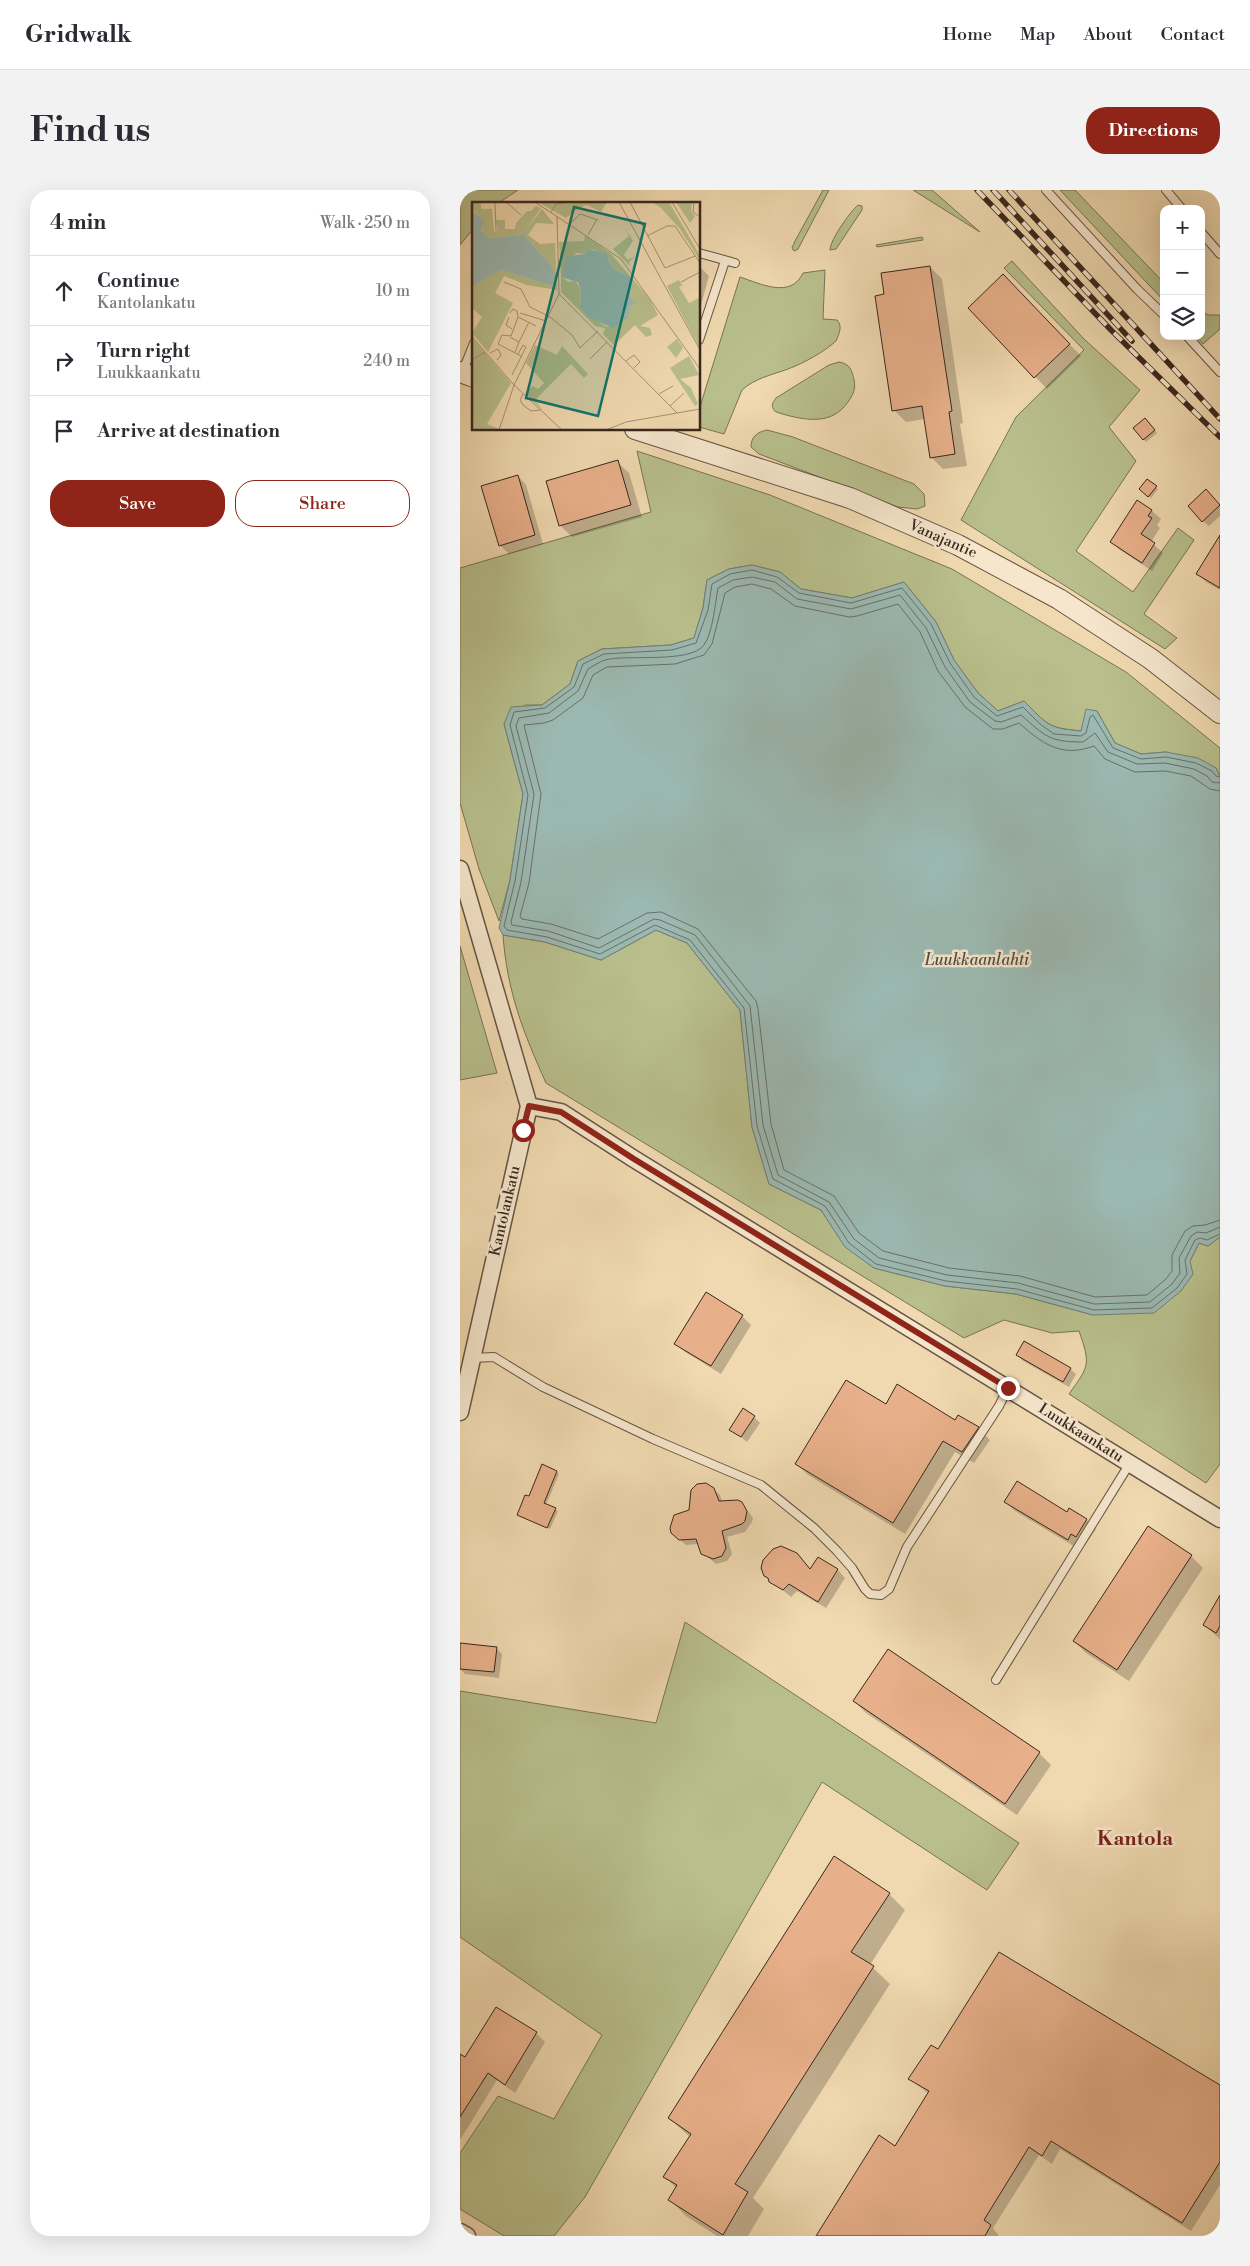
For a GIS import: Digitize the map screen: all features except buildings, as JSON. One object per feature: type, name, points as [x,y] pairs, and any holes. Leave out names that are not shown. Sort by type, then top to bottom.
[{"type":"street","name":"Vanajantie","points":[[642,430],[668,434],[850,498],[958,545],[1074,608],[1151,659],[1220,713]]},
{"type":"street","name":"Kantolankatu","points":[[460,869],[529,1106],[466,1356],[460,1412]]},
{"type":"street","name":"Luukkaankatu","points":[[529,1106],[561,1112],[634,1159],[1220,1518]]},
{"type":"street","points":[[460,2232],[467,2236]]},
{"type":"lane","points":[[1046,190],[1136,289],[1160,311]]},
{"type":"lane","points":[[1166,190],[1179,205]]},
{"type":"lane","points":[[1205,237],[1220,254]]},
{"type":"lane","points":[[700,253],[735,263]]},
{"type":"lane","points":[[700,337],[725,261]]},
{"type":"lane","points":[[1191,340],[1220,372]]},
{"type":"lane","points":[[465,374],[472,350]]},
{"type":"lane","points":[[466,1356],[494,1357],[543,1387],[652,1439],[762,1485],[814,1528],[837,1551],[852,1568],[864,1589],[870,1594],[881,1595],[890,1589],[907,1547],[999,1406],[1008,1388]]},
{"type":"lane","points":[[996,1680],[1130,1463]]},
{"type":"green space","points":[[460,190],[518,190],[500,202],[472,202],[472,230],[460,245]]},
{"type":"green space","points":[[823,190],[829,190],[798,249],[794,251],[792,248],[795,241]]},
{"type":"green space","points":[[913,190],[932,190],[980,232]]},
{"type":"green space","points":[[1060,190],[1075,190],[1160,279],[1160,297]]},
{"type":"green space","points":[[858,205],[862,206],[862,210],[836,249],[830,250],[841,226]]},
{"type":"green space","points":[[922,237],[923,240],[877,247],[876,245]]},
{"type":"green space","points":[[1012,261],[1084,339],[1140,390],[1109,427],[1136,461],[1076,551],[1133,592],[1178,528],[1194,540],[1144,614],[1177,638],[1165,649],[961,520],[1016,417],[1084,350],[1004,268]]},
{"type":"green space","points":[[825,270],[823,319],[837,320],[839,322],[840,330],[836,341],[807,360],[758,380],[742,390],[724,434],[700,427],[700,407],[740,277],[766,286],[783,288],[791,286],[798,281],[803,273]]},
{"type":"green space","points":[[1205,313],[1220,315],[1220,329],[1203,344],[1200,340],[1205,340]]},
{"type":"green space","points":[[839,362],[846,364],[850,368],[855,386],[853,394],[842,409],[835,414],[820,419],[803,419],[774,410],[772,407],[776,398],[829,365]]},
{"type":"green space","points":[[767,430],[793,437],[914,484],[924,494],[925,506],[917,509],[898,507],[759,454],[751,447],[752,440],[758,433]]},
{"type":"green space","points":[[637,451],[770,495],[952,569],[1126,672],[1220,748],[1220,777],[1216,768],[1166,752],[1141,754],[1115,743],[1097,711],[1082,731],[1055,727],[1049,724],[1024,701],[998,711],[978,693],[954,660],[936,622],[904,582],[852,598],[801,589],[780,572],[752,565],[729,569],[707,580],[703,608],[694,638],[671,645],[602,649],[578,661],[570,684],[542,705],[525,705],[504,724],[523,794],[510,880],[499,921],[479,869],[460,803],[460,568],[651,512]]},
{"type":"green space","points":[[656,930],[687,943],[740,1010],[752,1127],[769,1184],[821,1210],[845,1246],[874,1268],[945,1286],[1016,1294],[1093,1315],[1190,1261],[1199,1243],[1208,1246],[1220,1237],[1220,1464],[1206,1483],[1069,1394],[1081,1377],[1086,1365],[1085,1351],[1079,1331],[1052,1333],[1004,1320],[964,1338],[546,1083],[517,1011],[508,975],[503,935],[545,942],[601,960]]},
{"type":"green space","points":[[460,946],[497,1073],[460,1080]]},
{"type":"green space","points":[[685,1622],[1019,1843],[987,1890],[822,1782],[585,2197],[554,2236],[504,2236],[460,2209],[460,2153],[498,2096],[554,2119],[602,2035],[460,1937],[460,1691],[656,1723]]},
{"type":"water","name":"Luukkaanlahti","points":[[752,565],[780,572],[801,589],[852,598],[904,582],[936,622],[954,660],[978,693],[998,711],[1024,701],[1054,727],[1081,731],[1086,709],[1097,711],[1115,743],[1141,754],[1166,752],[1198,758],[1216,768],[1220,777],[1220,1237],[1208,1246],[1199,1243],[1190,1261],[1193,1274],[1181,1291],[1154,1313],[1093,1315],[1016,1294],[945,1286],[874,1268],[845,1247],[821,1210],[769,1184],[752,1127],[740,1010],[687,943],[656,930],[601,960],[545,942],[503,935],[499,928],[510,880],[523,794],[504,724],[511,707],[542,705],[570,684],[578,661],[602,649],[671,645],[694,638],[703,608],[707,580],[729,569]]},
{"type":"railway","points":[[977,190],[1111,330],[1220,437]]},
{"type":"railway","points":[[993,190],[1132,341]]},
{"type":"railway","points":[[1009,190],[1220,419]]},
{"type":"district","name":"Kantola","points":[[1135,1839]]},
{"type":"route","points":[[523,1130],[529,1106],[561,1112],[634,1159],[1008,1388]]}]
